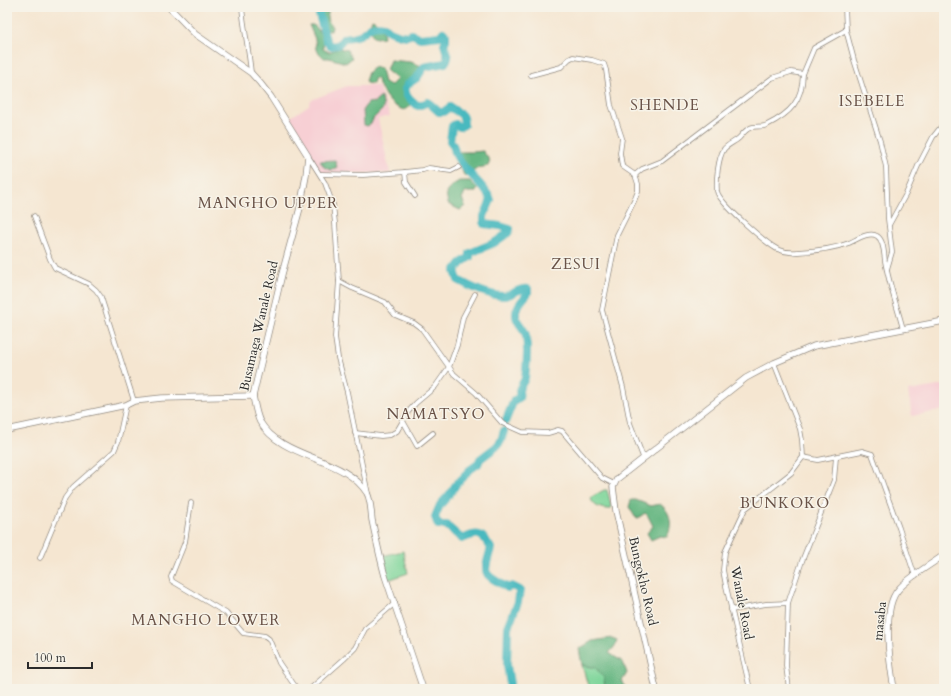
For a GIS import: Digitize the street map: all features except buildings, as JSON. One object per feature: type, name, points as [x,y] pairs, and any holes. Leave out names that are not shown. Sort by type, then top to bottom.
[{"type":"street","points":[[169,7],[195,34],[251,73],[271,97],[321,174],[328,189],[333,205],[336,223],[339,281],[336,337],[338,358],[347,392],[380,559],[423,689]]},
{"type":"street","points":[[242,7],[243,21],[250,54],[251,73]]},
{"type":"street","points":[[846,7],[846,30],[860,82],[880,141],[886,167],[892,252],[887,270]]},
{"type":"street","points":[[846,30],[814,48],[803,74],[800,96],[791,109],[767,125],[749,128],[739,138],[724,149],[718,174],[718,194],[724,204],[760,237],[778,249],[786,252],[845,245],[872,234],[878,236],[881,241],[887,270],[903,329]]},
{"type":"street","points":[[531,74],[561,67],[568,59],[573,57],[592,60],[604,64],[606,70],[611,105],[622,138],[620,152],[622,166],[635,175],[638,184],[638,191],[617,235],[602,310],[623,387],[631,426],[643,457]]},
{"type":"street","points":[[635,175],[642,169],[662,161],[772,78],[791,72],[803,74]]},
{"type":"street","points":[[889,225],[906,194],[933,137],[944,123]]},
{"type":"street","name":"Busamaga Wanale Road","points":[[308,156],[300,208],[253,396],[260,422],[271,434],[288,446],[348,474],[359,483],[368,494]]},
{"type":"street","points":[[321,174],[362,175],[405,172],[429,168],[451,171],[459,167]]},
{"type":"street","points":[[405,172],[406,182],[415,196]]},
{"type":"street","points":[[34,216],[50,260],[55,268],[89,284],[101,297],[134,401]]},
{"type":"street","points":[[339,281],[385,302],[395,315],[419,326],[459,379],[470,387],[484,401],[502,423],[519,432],[548,433],[558,430],[562,431],[602,478],[615,481],[643,457],[746,378],[774,363],[814,346],[944,321]]},
{"type":"street","points":[[355,433],[381,436],[390,435],[397,431],[416,403],[435,386],[449,367],[457,345],[463,317],[475,294]]},
{"type":"street","points":[[774,363],[800,429],[803,457],[818,460],[862,451],[872,454],[915,576]]},
{"type":"street","points":[[7,430],[126,405],[134,401],[162,398],[253,396]]},
{"type":"street","points":[[40,558],[65,498],[74,487],[114,451],[118,442],[126,405]]},
{"type":"street","points":[[403,421],[417,446],[433,433]]},
{"type":"street","name":"Wanale Road","points":[[750,689],[731,610],[724,570],[725,552],[742,515],[748,506],[794,470],[803,457]]},
{"type":"street","points":[[788,689],[786,660],[788,603],[802,561],[834,480],[836,457]]},
{"type":"street","name":"Bungokho Road","points":[[615,481],[613,494],[616,512],[656,689]]},
{"type":"street","points":[[191,503],[185,542],[171,577],[172,581],[226,613],[243,633],[265,636],[269,639],[279,663],[297,689]]},
{"type":"street","name":"masaba","points":[[894,689],[888,653],[887,636],[892,601],[899,589],[944,555]]},
{"type":"street","points":[[310,689],[355,648],[365,629],[395,603]]},
{"type":"street","points":[[731,610],[766,604],[788,603]]},
{"type":"shaded area","points":[[347,86],[378,86],[390,116],[378,119],[390,173],[321,173],[288,119],[309,105],[311,100]]},
{"type":"shaded area","points":[[944,385],[944,410],[912,416],[908,391]]},
{"type":"green space","points":[[325,7],[329,8],[327,19],[332,27],[331,31],[324,30],[321,21],[321,13]]},
{"type":"green space","points":[[372,19],[380,26],[384,37],[375,38],[371,33],[370,24]]},
{"type":"green space","points":[[309,25],[316,27],[324,38],[323,49],[329,52],[339,48],[347,50],[352,58],[346,63],[324,58],[316,50],[315,39]]},
{"type":"green space","points":[[390,60],[411,62],[424,67],[417,78],[408,84],[405,89],[407,96],[411,101],[410,106],[404,110],[398,108],[390,102],[376,78],[374,79],[373,84],[366,83],[365,81],[368,72],[374,67],[381,69],[384,83],[391,85],[397,79],[386,70]]},
{"type":"green space","points":[[381,97],[383,109],[368,126],[364,125],[363,109],[368,103],[375,102]]},
{"type":"green space","points":[[483,151],[490,161],[488,166],[478,168],[464,176],[456,158],[458,152]]},
{"type":"green space","points":[[335,160],[337,167],[331,170],[325,168],[320,161]]},
{"type":"green space","points":[[459,181],[470,181],[477,188],[476,192],[466,192],[462,198],[465,206],[460,210],[448,204],[446,193],[451,186]]},
{"type":"green space","points":[[607,490],[609,497],[611,507],[609,509],[598,507],[592,502],[591,499],[593,496]]},
{"type":"green space","points":[[631,500],[636,500],[651,506],[660,504],[664,507],[670,519],[670,527],[667,537],[660,536],[651,540],[647,533],[653,526],[648,516],[645,513],[638,518],[635,517],[629,507]]},
{"type":"green space","points":[[403,551],[408,573],[388,580],[382,556]]},
{"type":"green space","points":[[612,638],[617,640],[615,646],[609,653],[623,662],[627,673],[622,681],[627,689],[605,689],[604,678],[596,668],[582,665],[579,649],[592,641]]},
{"type":"green space","points":[[582,665],[596,668],[604,678],[608,689],[589,689]]},
{"type":"waterway","points":[[317,7],[326,40],[330,46],[338,45],[344,38],[359,35],[375,25],[384,26],[387,30],[400,35],[407,36],[412,34],[420,38],[440,36],[443,32],[446,35],[444,44],[448,58],[445,63],[424,67],[417,78],[408,84],[405,89],[407,96],[418,106],[428,102],[439,112],[443,112],[450,107],[462,115],[464,125],[460,127],[455,124],[452,126],[450,141],[453,145],[455,153],[464,167],[484,188],[491,200],[484,216],[484,224],[510,229],[508,233],[494,243],[470,253],[470,257],[461,263],[455,271],[458,280],[486,293],[498,296],[504,296],[522,289],[528,289],[528,293],[516,311],[517,320],[526,336],[527,357],[525,378],[519,390],[519,398],[514,400],[505,422]]},
{"type":"waterway","points":[[504,431],[501,441],[496,447],[480,459],[478,464],[468,471],[457,483],[440,505],[435,517],[438,525],[446,525],[462,539],[472,535],[482,536],[491,548],[486,565],[487,574],[508,588],[512,586],[520,590],[518,602],[508,627],[507,665],[510,684],[508,689]]},
{"type":"district","name":"ISEBELE","points":[[872,101]]},
{"type":"district","name":"SHENDE","points":[[665,105]]},
{"type":"district","name":"MANGHO UPPER","points":[[268,203]]},
{"type":"district","name":"ZESUI","points":[[576,264]]},
{"type":"district","name":"NAMATSYO","points":[[436,414]]},
{"type":"district","name":"BUNKOKO","points":[[785,503]]},
{"type":"district","name":"MANGHO LOWER","points":[[206,620]]}]
